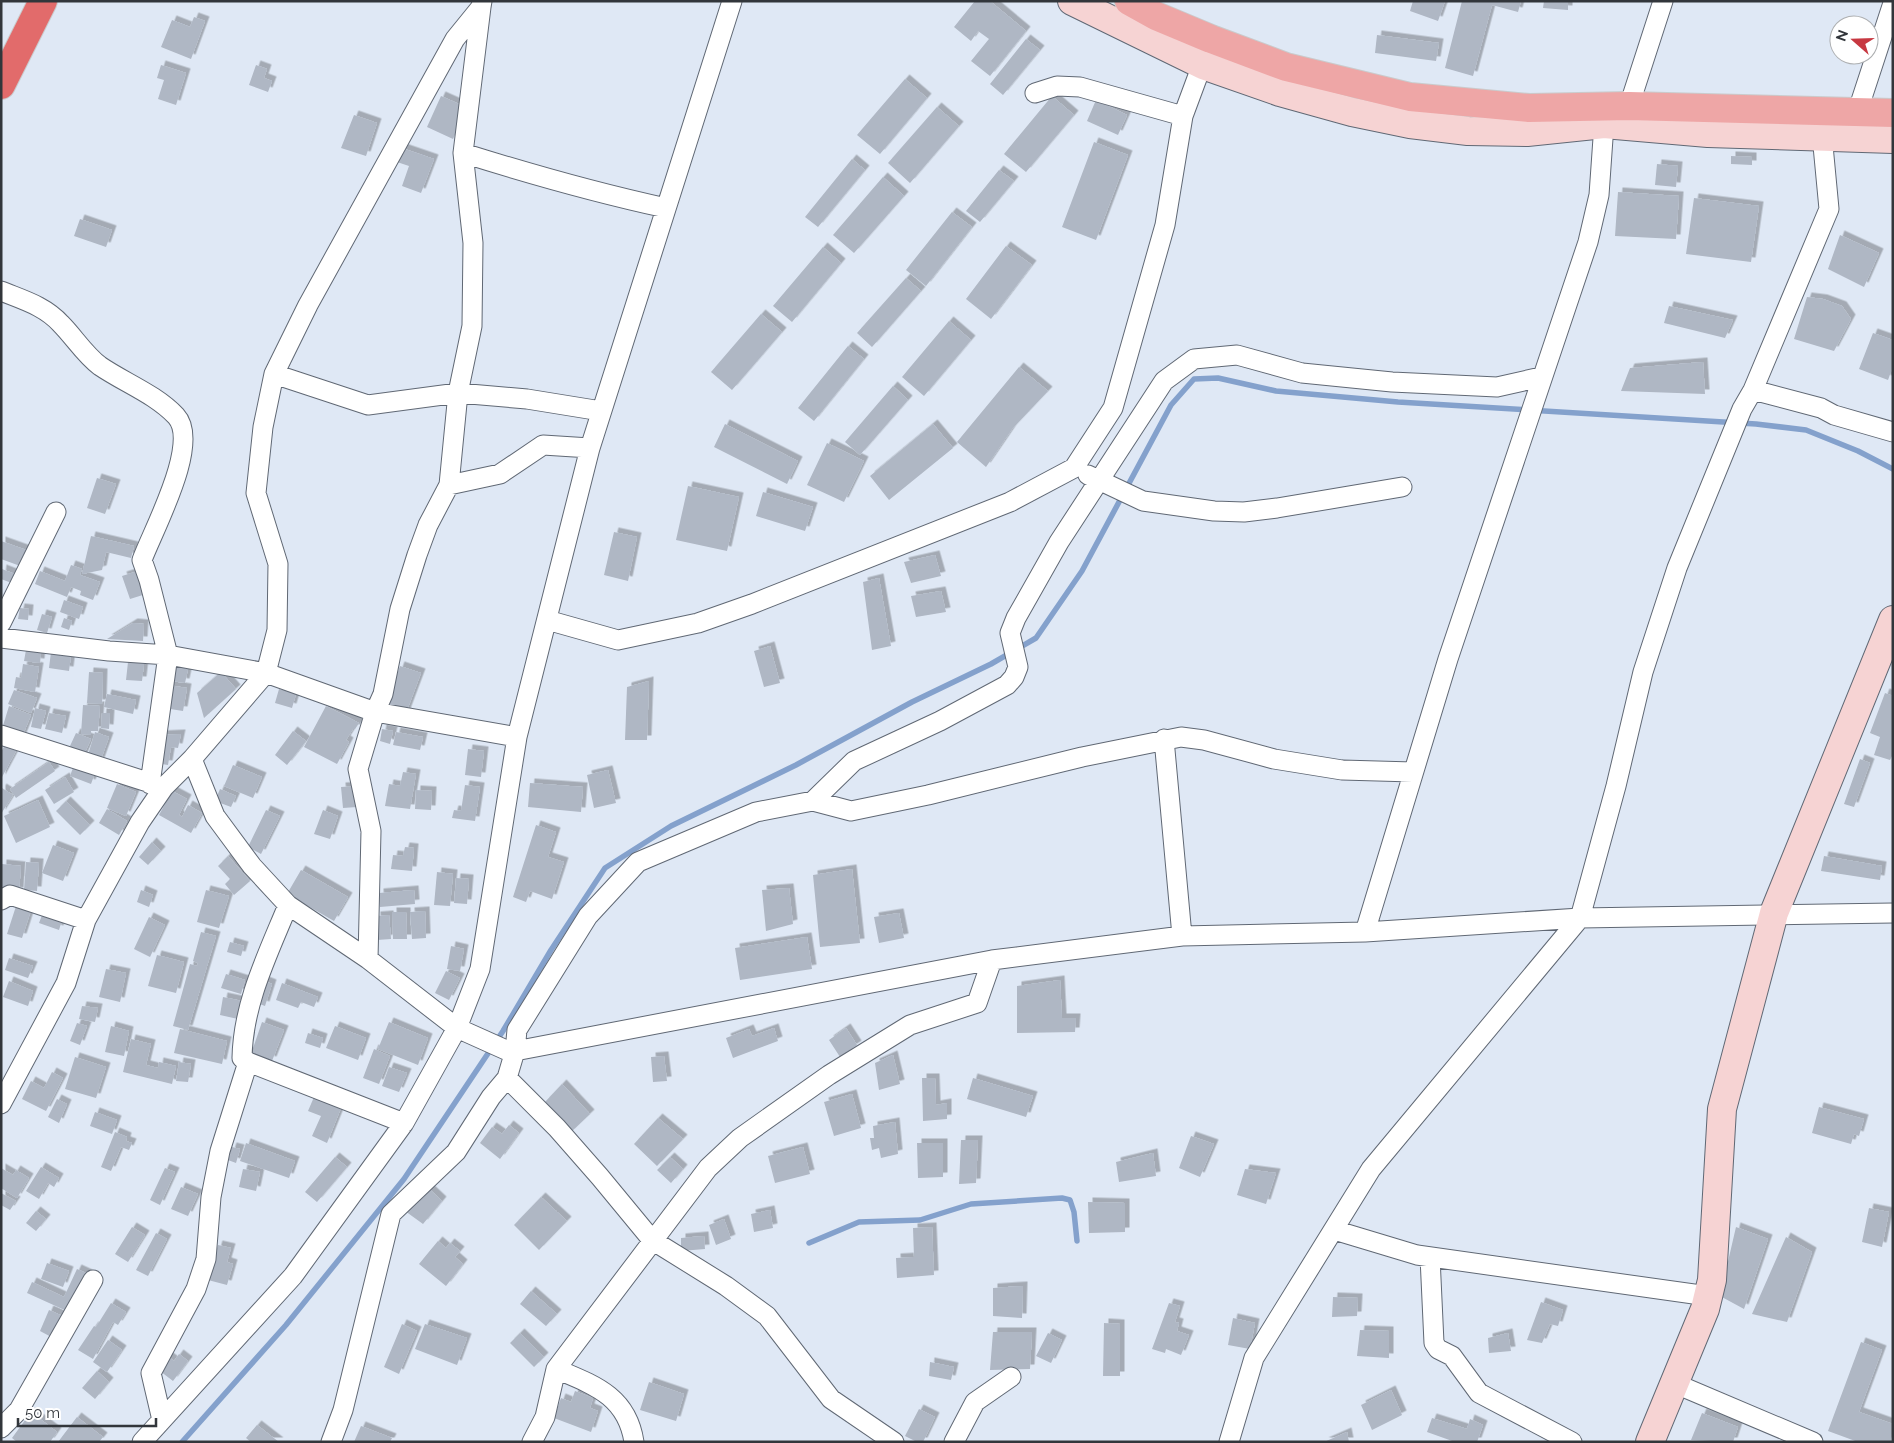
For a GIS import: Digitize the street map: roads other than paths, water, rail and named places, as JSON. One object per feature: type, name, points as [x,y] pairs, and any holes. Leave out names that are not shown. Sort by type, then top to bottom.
[{"type":"highway","points":[[1,85],[43,1]]},
{"type":"main road","points":[[1072,1],[1203,65],[1289,94],[1352,112],[1410,124],[1468,131],[1527,132],[1604,124],[1708,132],[1893,139]]},
{"type":"main road","points":[[1128,1],[1156,16],[1211,39],[1286,67],[1410,97],[1529,108],[1629,106],[1858,110],[1893,113]]},
{"type":"main road","points":[[1650,1442],[1676,1384],[1705,1309],[1712,1280],[1722,1109],[1774,914],[1893,620]]},
{"type":"street","points":[[142,1442],[293,1276],[404,1123],[457,1028],[480,969],[518,737],[590,448],[732,1]]},
{"type":"street","points":[[1629,106],[1663,1]]},
{"type":"street","points":[[1858,110],[1893,3]]},
{"type":"street","points":[[368,959],[371,831],[358,769],[375,712],[383,694],[400,609],[417,555],[428,525],[449,485],[458,393],[472,326],[473,243],[463,153],[482,4]]},
{"type":"street","points":[[157,785],[192,759],[266,673],[277,630],[278,564],[256,493],[263,428],[274,374],[308,305],[455,39],[482,4]]},
{"type":"street","points":[[547,620],[618,640],[698,623],[752,604],[1010,502],[1074,468],[1112,408],[1165,225],[1183,116],[1211,39]]},
{"type":"street","points":[[1034,93],[1057,86],[1080,87],[1183,116]]},
{"type":"street","points":[[1365,932],[1501,496],[1588,242],[1597,204],[1604,124]]},
{"type":"street","points":[[1229,1442],[1254,1358],[1371,1170],[1580,918],[1643,672],[1677,568],[1733,435],[1742,409],[1753,390],[1829,209],[1822,135]]},
{"type":"street","points":[[463,153],[559,180],[590,191],[666,208]]},
{"type":"street","points":[[1,291],[29,301],[52,316],[99,365],[164,405],[178,418],[183,439],[181,466],[142,560],[168,655],[157,785],[140,822],[86,920],[66,983],[1,1104]]},
{"type":"street","points":[[813,802],[854,760],[940,721],[1007,685],[1014,677],[1018,668],[1010,633],[1016,618],[1054,550],[1106,484],[1164,381],[1194,359],[1236,355],[1302,373],[1392,382],[1497,387],[1541,378]]},
{"type":"street","points":[[274,374],[368,405],[458,393],[527,399],[601,411]]},
{"type":"street","points":[[1753,390],[1821,408],[1834,415],[1893,432]]},
{"type":"street","points":[[449,485],[500,474],[543,445],[590,448]]},
{"type":"street","points":[[1074,468],[1143,501],[1214,511],[1244,512],[1402,487]]},
{"type":"street","points":[[1,623],[56,512]]},
{"type":"street","points":[[1,638],[109,651],[168,655],[266,673],[375,712],[518,737]]},
{"type":"street","points":[[1,735],[157,785]]},
{"type":"street","points":[[331,1442],[343,1410],[391,1214],[456,1152],[491,1097],[507,1078],[510,1051],[518,1030],[588,916],[638,862],[756,812],[813,802],[852,811],[1164,739],[1182,737],[1204,740],[1274,759],[1342,770],[1414,772]]},
{"type":"street","points":[[1164,739],[1182,936]]},
{"type":"street","points":[[192,759],[215,816],[252,866],[288,905],[368,959],[457,1028],[510,1051],[992,960],[1182,936],[1365,932],[1580,918],[1893,913]]},
{"type":"street","points":[[1,900],[10,895],[86,920]]},
{"type":"street","points":[[288,905],[254,986],[243,1042],[242,1058],[404,1123]]},
{"type":"street","points":[[532,1442],[545,1417],[556,1369],[708,1168],[740,1138],[829,1075],[910,1025],[977,1003],[992,960]]},
{"type":"street","points":[[162,1420],[150,1373],[196,1289],[206,1259],[211,1196],[220,1151],[248,1062]]},
{"type":"street","points":[[507,1078],[570,1142],[652,1240],[726,1286],[767,1316],[831,1399],[894,1442]]},
{"type":"street","points":[[1334,1230],[1430,1257],[1708,1296]]},
{"type":"street","points":[[1430,1257],[1434,1342],[1438,1349],[1452,1356],[1479,1393],[1572,1442]]},
{"type":"street","points":[[1,1428],[18,1410],[93,1280]]},
{"type":"street","points":[[556,1369],[597,1387],[619,1405],[631,1424],[634,1442]]},
{"type":"street","points":[[954,1442],[975,1402],[1011,1377]]},
{"type":"street","points":[[1676,1384],[1813,1442]]},
{"type":"waterway","points":[[182,1442],[286,1325],[404,1179],[503,1031],[551,950],[605,868],[671,826],[796,765],[912,702],[991,664],[1036,638],[1082,571],[1171,405],[1194,379],[1218,378],[1276,391],[1398,402],[1756,424],[1806,430],[1858,451],[1893,469]]},
{"type":"waterway","points":[[809,1243],[859,1222],[920,1220],[971,1204],[1062,1198],[1070,1200],[1074,1212],[1077,1241]]}]
